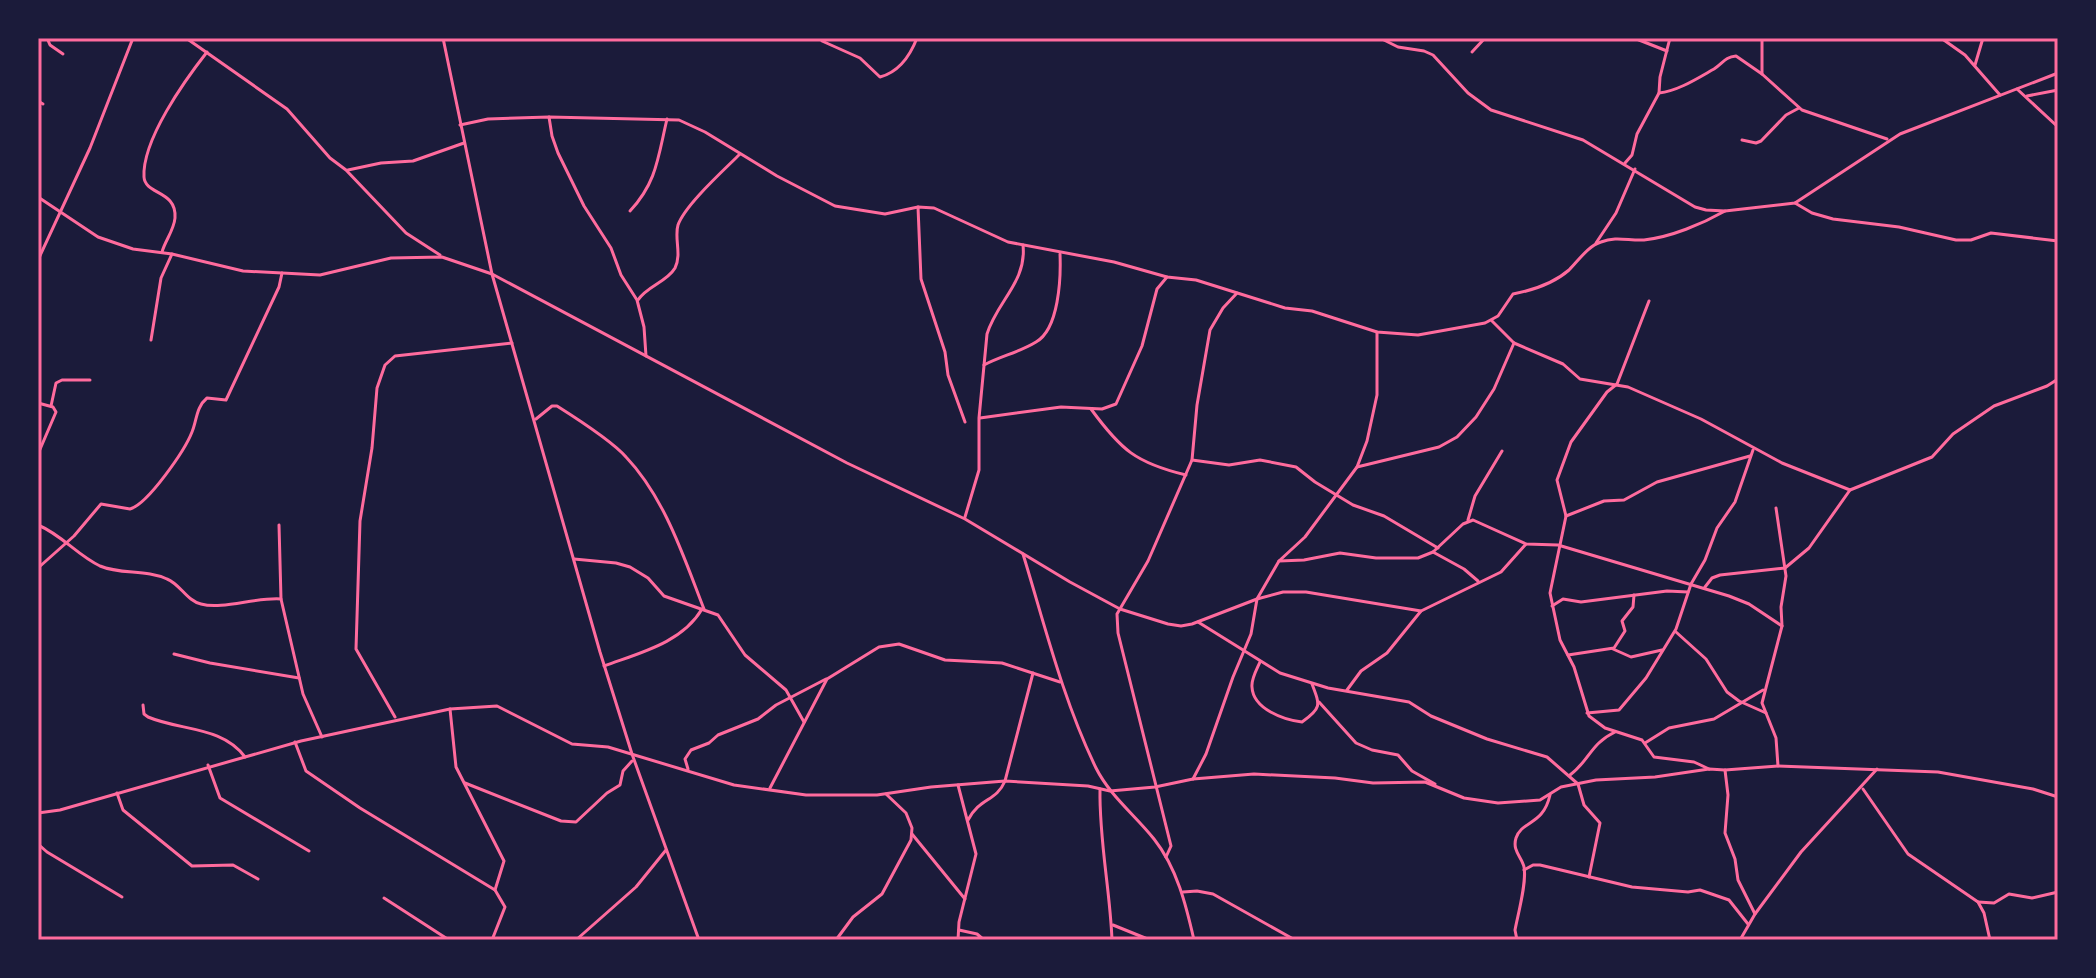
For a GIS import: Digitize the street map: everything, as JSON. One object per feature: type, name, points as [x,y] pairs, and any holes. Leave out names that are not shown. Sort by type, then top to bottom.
[{"type":"street","points":[[47,38],[50,45],[63,54]]},
{"type":"street","points":[[38,260],[90,148],[133,38]]},
{"type":"street","points":[[186,38],[277,101],[406,233],[442,257],[492,274],[847,463],[965,519],[1120,609],[1181,626],[1257,599],[1288,592],[1306,592],[1421,611]]},
{"type":"street","points":[[443,38],[492,274],[604,666],[633,757],[699,940]]},
{"type":"street","points":[[822,41],[860,58],[880,77],[885,77],[910,55],[917,38]]},
{"type":"street","points":[[1380,38],[1398,47],[1433,55],[1468,93],[1491,110],[1583,140],[1695,207],[1725,211],[1795,203],[1889,140],[2058,73]]},
{"type":"street","points":[[1472,52],[1485,38]]},
{"type":"street","points":[[1634,38],[1667,51]]},
{"type":"street","points":[[1625,163],[1632,155],[1637,134],[1659,93],[1670,38]]},
{"type":"street","points":[[1762,38],[1762,74]]},
{"type":"street","points":[[1941,38],[1975,65],[2000,95]]},
{"type":"street","points":[[1975,65],[1983,38]]},
{"type":"street","points":[[162,252],[175,217],[173,205],[165,195],[144,179],[147,161],[156,130],[189,74],[207,52]]},
{"type":"street","points":[[1659,93],[1687,83],[1732,56],[1742,59],[1762,74],[1808,114],[1854,126],[1889,140]]},
{"type":"street","points":[[2015,88],[2058,127]]},
{"type":"street","points":[[2026,96],[2058,90]]},
{"type":"street","points":[[1742,140],[1761,141],[1790,112],[1799,108]]},
{"type":"street","points":[[460,125],[498,118],[549,117],[667,119],[688,123],[835,206],[885,214],[918,207],[934,208],[1001,240],[1114,262],[1167,277],[1196,280],[1377,332],[1418,335],[1492,321],[1513,294],[1554,281],[1595,244],[1619,207],[1635,169]]},
{"type":"street","points":[[549,117],[558,153],[637,300],[644,327],[646,356]]},
{"type":"street","points":[[630,211],[645,196],[652,181],[667,119]]},
{"type":"street","points":[[346,170],[413,161],[464,143]]},
{"type":"street","points":[[637,300],[649,287],[675,269],[680,220],[740,154]]},
{"type":"street","points":[[38,197],[98,237],[133,249],[172,254],[237,271],[320,275],[391,258],[442,257]]},
{"type":"street","points":[[1795,203],[1812,213],[1833,219],[1899,227],[1956,240],[1971,240],[1991,233],[2058,241]]},
{"type":"street","points":[[918,207],[921,279],[945,352],[948,375],[965,422]]},
{"type":"street","points":[[1595,244],[1616,238],[1655,238],[1709,220],[1725,211]]},
{"type":"street","points":[[965,519],[979,470],[979,418],[989,326],[1020,276],[1025,258],[1023,245]]},
{"type":"street","points":[[984,365],[1042,338],[1054,314],[1061,272],[1060,252]]},
{"type":"street","points":[[151,340],[161,278],[172,254]]},
{"type":"street","points":[[38,568],[68,542],[101,504],[130,509],[144,501],[191,434],[200,404],[207,398],[226,400],[279,287],[282,273]]},
{"type":"street","points":[[979,418],[1061,407],[1109,407],[1120,398],[1142,346],[1157,289],[1167,277]]},
{"type":"street","points":[[1166,857],[1171,846],[1118,633],[1117,614],[1148,561],[1192,460],[1197,405],[1210,330],[1223,308],[1237,293]]},
{"type":"street","points":[[1649,301],[1617,384],[1607,392],[1571,442],[1557,480],[1566,516],[1550,587],[1552,606],[1560,640],[1576,672],[1587,713],[1601,726],[1645,743],[1654,757],[1694,762],[1709,769]]},
{"type":"street","points":[[1492,321],[1514,343],[1563,364],[1583,380],[1617,384],[1695,417],[1803,473],[1850,490]]},
{"type":"street","points":[[1193,779],[1206,754],[1244,652],[1257,599],[1279,561],[1305,537],[1357,467],[1367,441],[1377,395],[1377,332]]},
{"type":"street","points":[[396,719],[356,649],[360,521],[372,448],[377,388],[385,365],[395,356],[512,343]]},
{"type":"street","points":[[1357,467],[1439,447],[1457,437],[1476,417],[1494,389],[1514,343]]},
{"type":"street","points":[[1704,589],[1715,576],[1785,568],[1809,548],[1850,490],[1932,457],[1953,434],[1994,406],[2058,379]]},
{"type":"street","points":[[51,406],[56,383],[62,380],[90,380]]},
{"type":"street","points":[[38,403],[55,408],[56,414],[38,454]]},
{"type":"street","points":[[535,420],[552,406],[557,406],[626,457],[652,494],[675,538],[703,609]]},
{"type":"street","points":[[1091,409],[1120,446],[1150,465],[1186,475]]},
{"type":"street","points":[[1587,713],[1615,711],[1622,707],[1646,678],[1675,631],[1691,584],[1705,560],[1719,524],[1735,502],[1753,449]]},
{"type":"street","points":[[1279,561],[1340,553],[1376,558],[1418,558],[1433,552],[1468,520],[1475,496],[1502,451]]},
{"type":"street","points":[[1566,516],[1604,501],[1624,500],[1647,485],[1751,455]]},
{"type":"street","points":[[1192,460],[1229,465],[1260,460],[1300,469],[1353,505],[1384,516],[1438,548]]},
{"type":"street","points":[[1776,508],[1785,568],[1782,626],[1762,700],[1776,738],[1778,766]]},
{"type":"street","points":[[1468,520],[1526,544],[1558,545],[1691,584],[1749,604],[1782,626]]},
{"type":"street","points":[[38,525],[68,542],[97,565],[110,570],[170,579],[199,604],[216,606],[250,599],[281,599]]},
{"type":"street","points":[[279,525],[281,599],[303,694],[322,737]]},
{"type":"street","points":[[1347,690],[1361,671],[1387,653],[1421,611],[1501,572],[1526,544]]},
{"type":"street","points":[[1433,552],[1464,569],[1478,581]]},
{"type":"street","points":[[1023,554],[1060,682],[1096,768],[1110,791],[1157,842],[1166,857],[1182,892],[1194,940]]},
{"type":"street","points":[[574,559],[630,567],[648,578],[664,596],[720,617],[745,655],[782,686],[804,722]]},
{"type":"street","points":[[1552,606],[1563,599],[1581,602],[1688,592]]},
{"type":"street","points":[[1613,649],[1625,631],[1622,621],[1633,607],[1634,595]]},
{"type":"street","points":[[604,666],[674,636],[689,626],[703,609]]},
{"type":"street","points":[[1198,622],[1280,673],[1312,684],[1414,704],[1431,716],[1487,739],[1547,757],[1578,784],[1584,805],[1601,825],[1589,877]]},
{"type":"street","points":[[1675,631],[1706,659],[1727,692],[1742,703],[1766,713]]},
{"type":"street","points":[[688,769],[685,759],[691,750],[758,719],[879,647],[899,644],[945,660],[1002,663],[1060,682]]},
{"type":"street","points":[[1568,655],[1613,649],[1631,657],[1662,650]]},
{"type":"street","points":[[174,654],[299,678]]},
{"type":"street","points":[[1260,661],[1252,682],[1252,690],[1259,704],[1302,722],[1317,710],[1319,702]]},
{"type":"street","points":[[968,820],[975,806],[1000,792],[1005,781],[1033,673]]},
{"type":"street","points":[[769,789],[827,679]]},
{"type":"street","points":[[1312,684],[1319,702],[1356,743],[1398,755],[1412,771],[1435,785]]},
{"type":"street","points":[[1645,743],[1669,728],[1714,719],[1766,687]]},
{"type":"street","points":[[143,705],[144,714],[148,717],[194,727],[229,741],[245,757]]},
{"type":"street","points":[[38,813],[60,810],[295,742],[450,709],[497,706],[572,744],[608,747],[734,785],[806,795],[886,794],[1005,781],[1110,791],[1254,774],[1373,783],[1425,782],[1464,798],[1487,802],[1540,800],[1561,787],[1621,777],[1778,766],[1938,772],[2033,789],[2058,797]]},
{"type":"street","points":[[450,709],[456,767],[504,861],[495,890]]},
{"type":"street","points":[[1570,775],[1582,765],[1598,741],[1615,732]]},
{"type":"street","points":[[295,742],[306,771],[360,808],[495,890],[505,907],[492,940]]},
{"type":"street","points":[[465,783],[561,821],[576,822],[620,785],[623,771],[633,757]]},
{"type":"street","points":[[208,765],[220,798],[309,851]]},
{"type":"street","points":[[1740,940],[1748,924],[1801,852],[1877,769]]},
{"type":"street","points":[[1725,770],[1728,795],[1725,833],[1735,859],[1738,880],[1755,914]]},
{"type":"street","points":[[958,785],[976,854],[958,940]]},
{"type":"street","points":[[1862,788],[1908,854],[1978,902],[1990,904],[2009,894],[2032,898],[2058,892]]},
{"type":"street","points":[[1100,789],[1099,825],[1112,940]]},
{"type":"street","points":[[117,793],[123,810],[192,866],[233,865],[258,879]]},
{"type":"street","points":[[886,794],[906,813],[912,834],[965,899]]},
{"type":"street","points":[[1517,940],[1515,930],[1524,870],[1517,856],[1516,838],[1521,830],[1543,815],[1550,795]]},
{"type":"street","points":[[836,940],[853,917],[882,894],[912,834]]},
{"type":"street","points":[[38,844],[122,897]]},
{"type":"street","points":[[576,940],[636,887],[666,850]]},
{"type":"street","points":[[1524,870],[1540,865],[1643,888],[1688,892],[1700,890],[1729,900],[1748,924]]},
{"type":"street","points":[[1182,892],[1213,894],[1295,940]]},
{"type":"street","points":[[384,898],[449,940]]},
{"type":"street","points":[[1978,902],[1984,913],[1990,940]]},
{"type":"street","points":[[1111,924],[1150,940]]},
{"type":"street","points":[[958,930],[977,934],[984,940]]}]
